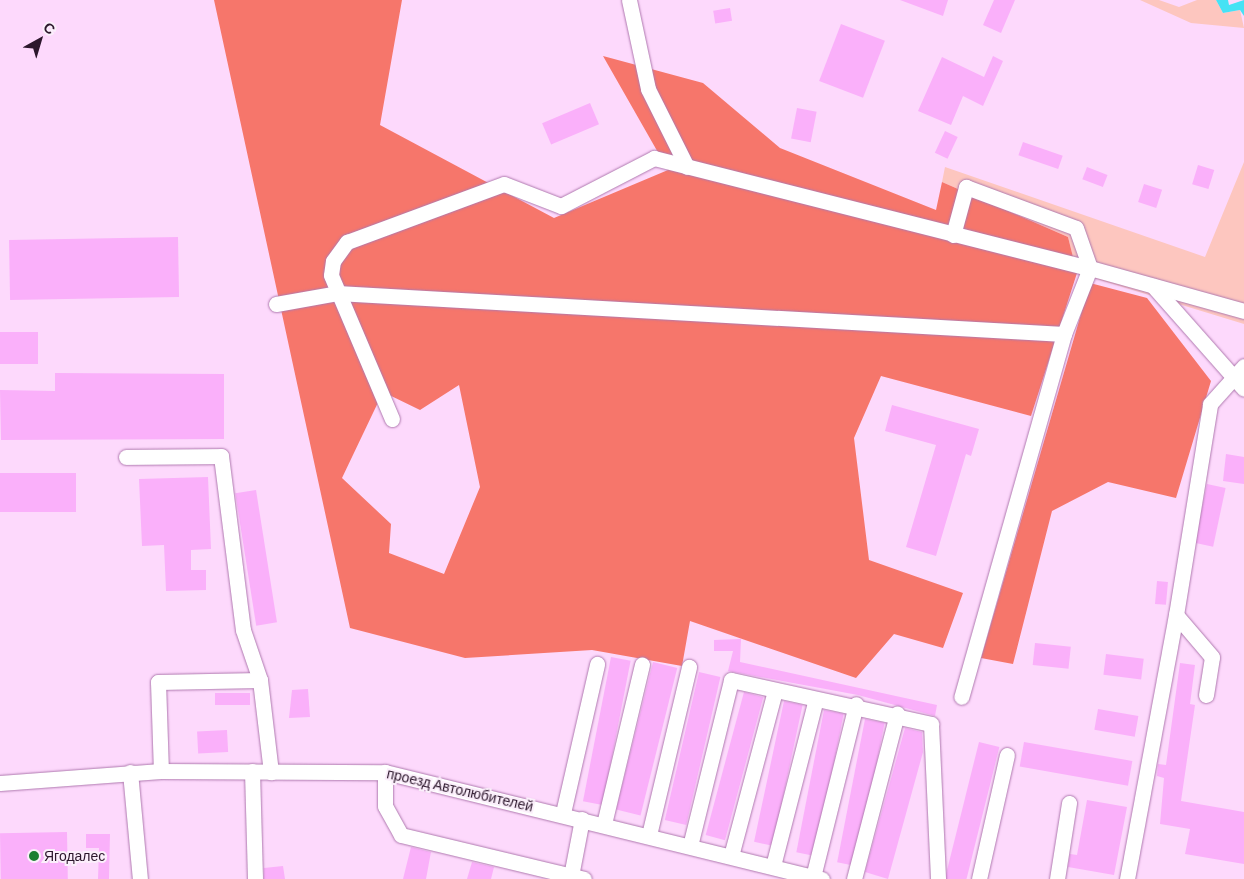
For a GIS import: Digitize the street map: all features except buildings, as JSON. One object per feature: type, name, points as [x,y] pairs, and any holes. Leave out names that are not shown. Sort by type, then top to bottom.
[{"type":"street","points":[[629,0],[648,89],[687,167]]},
{"type":"street","points":[[392,419],[331,275],[333,261],[347,242],[504,184],[561,206],[654,158],[953,235],[1090,268],[1244,312]]},
{"type":"street","points":[[953,235],[966,187],[1076,228],[1090,268],[1064,334],[961,697]]},
{"type":"street","points":[[1153,286],[1239,371],[1244,389]]},
{"type":"street","points":[[276,304],[337,293],[1064,334]]},
{"type":"street","points":[[1127,879],[1176,615],[1210,404],[1239,371]]},
{"type":"street","points":[[126,457],[221,456],[243,630],[260,680],[272,772]]},
{"type":"street","points":[[1176,615],[1212,657],[1206,695]]},
{"type":"street","points":[[562,814],[597,664]]},
{"type":"street","points":[[604,824],[642,664]]},
{"type":"street","points":[[648,835],[689,667]]},
{"type":"street","points":[[160,771],[158,682],[260,680]]},
{"type":"street","points":[[690,846],[730,680],[816,699],[856,704],[931,724],[938,879]]},
{"type":"street","points":[[731,856],[775,691]]},
{"type":"street","points":[[773,866],[816,699]]},
{"type":"street","points":[[817,878],[856,704]]},
{"type":"street","points":[[854,879],[897,714]]},
{"type":"street","points":[[979,879],[1007,755]]},
{"type":"street","name":"проезд Автолюбителей","points":[[0,783],[160,771],[385,772],[582,818],[773,866],[794,876],[817,878]]},
{"type":"street","points":[[252,771],[255,879]]},
{"type":"street","points":[[130,772],[140,879]]},
{"type":"street","points":[[385,772],[386,806],[401,835],[577,877],[582,818]]},
{"type":"street","points":[[1057,879],[1069,803]]},
{"type":"shaded area","points":[[214,0],[402,0],[380,125],[554,218],[668,170],[603,56],[703,83],[780,148],[936,210],[942,182],[1068,237],[1077,273],[1031,416],[881,376],[854,438],[869,560],[963,593],[943,648],[894,634],[856,678],[690,621],[682,666],[592,650],[465,658],[350,628]],"holes":[[[459,385],[480,487],[444,574],[389,553],[391,524],[342,478],[383,392],[420,410]]]},
{"type":"shaded area","points":[[1140,0],[1159,0],[1179,7],[1197,0],[1216,0],[1223,13],[1240,10],[1244,28],[1191,23]]},
{"type":"shaded area","points":[[1244,162],[1244,324],[1077,273],[1068,237],[942,182],[945,167],[1205,257]]},
{"type":"shaded area","points":[[1090,283],[1147,298],[1211,381],[1176,498],[1108,482],[1052,511],[1013,664],[981,658]]},
{"type":"water","points":[[1216,0],[1228,0],[1229,5],[1244,0],[1244,16],[1240,10],[1223,13]]},
{"type":"place","name":"Ягодалес","points":[[34,856]]}]
